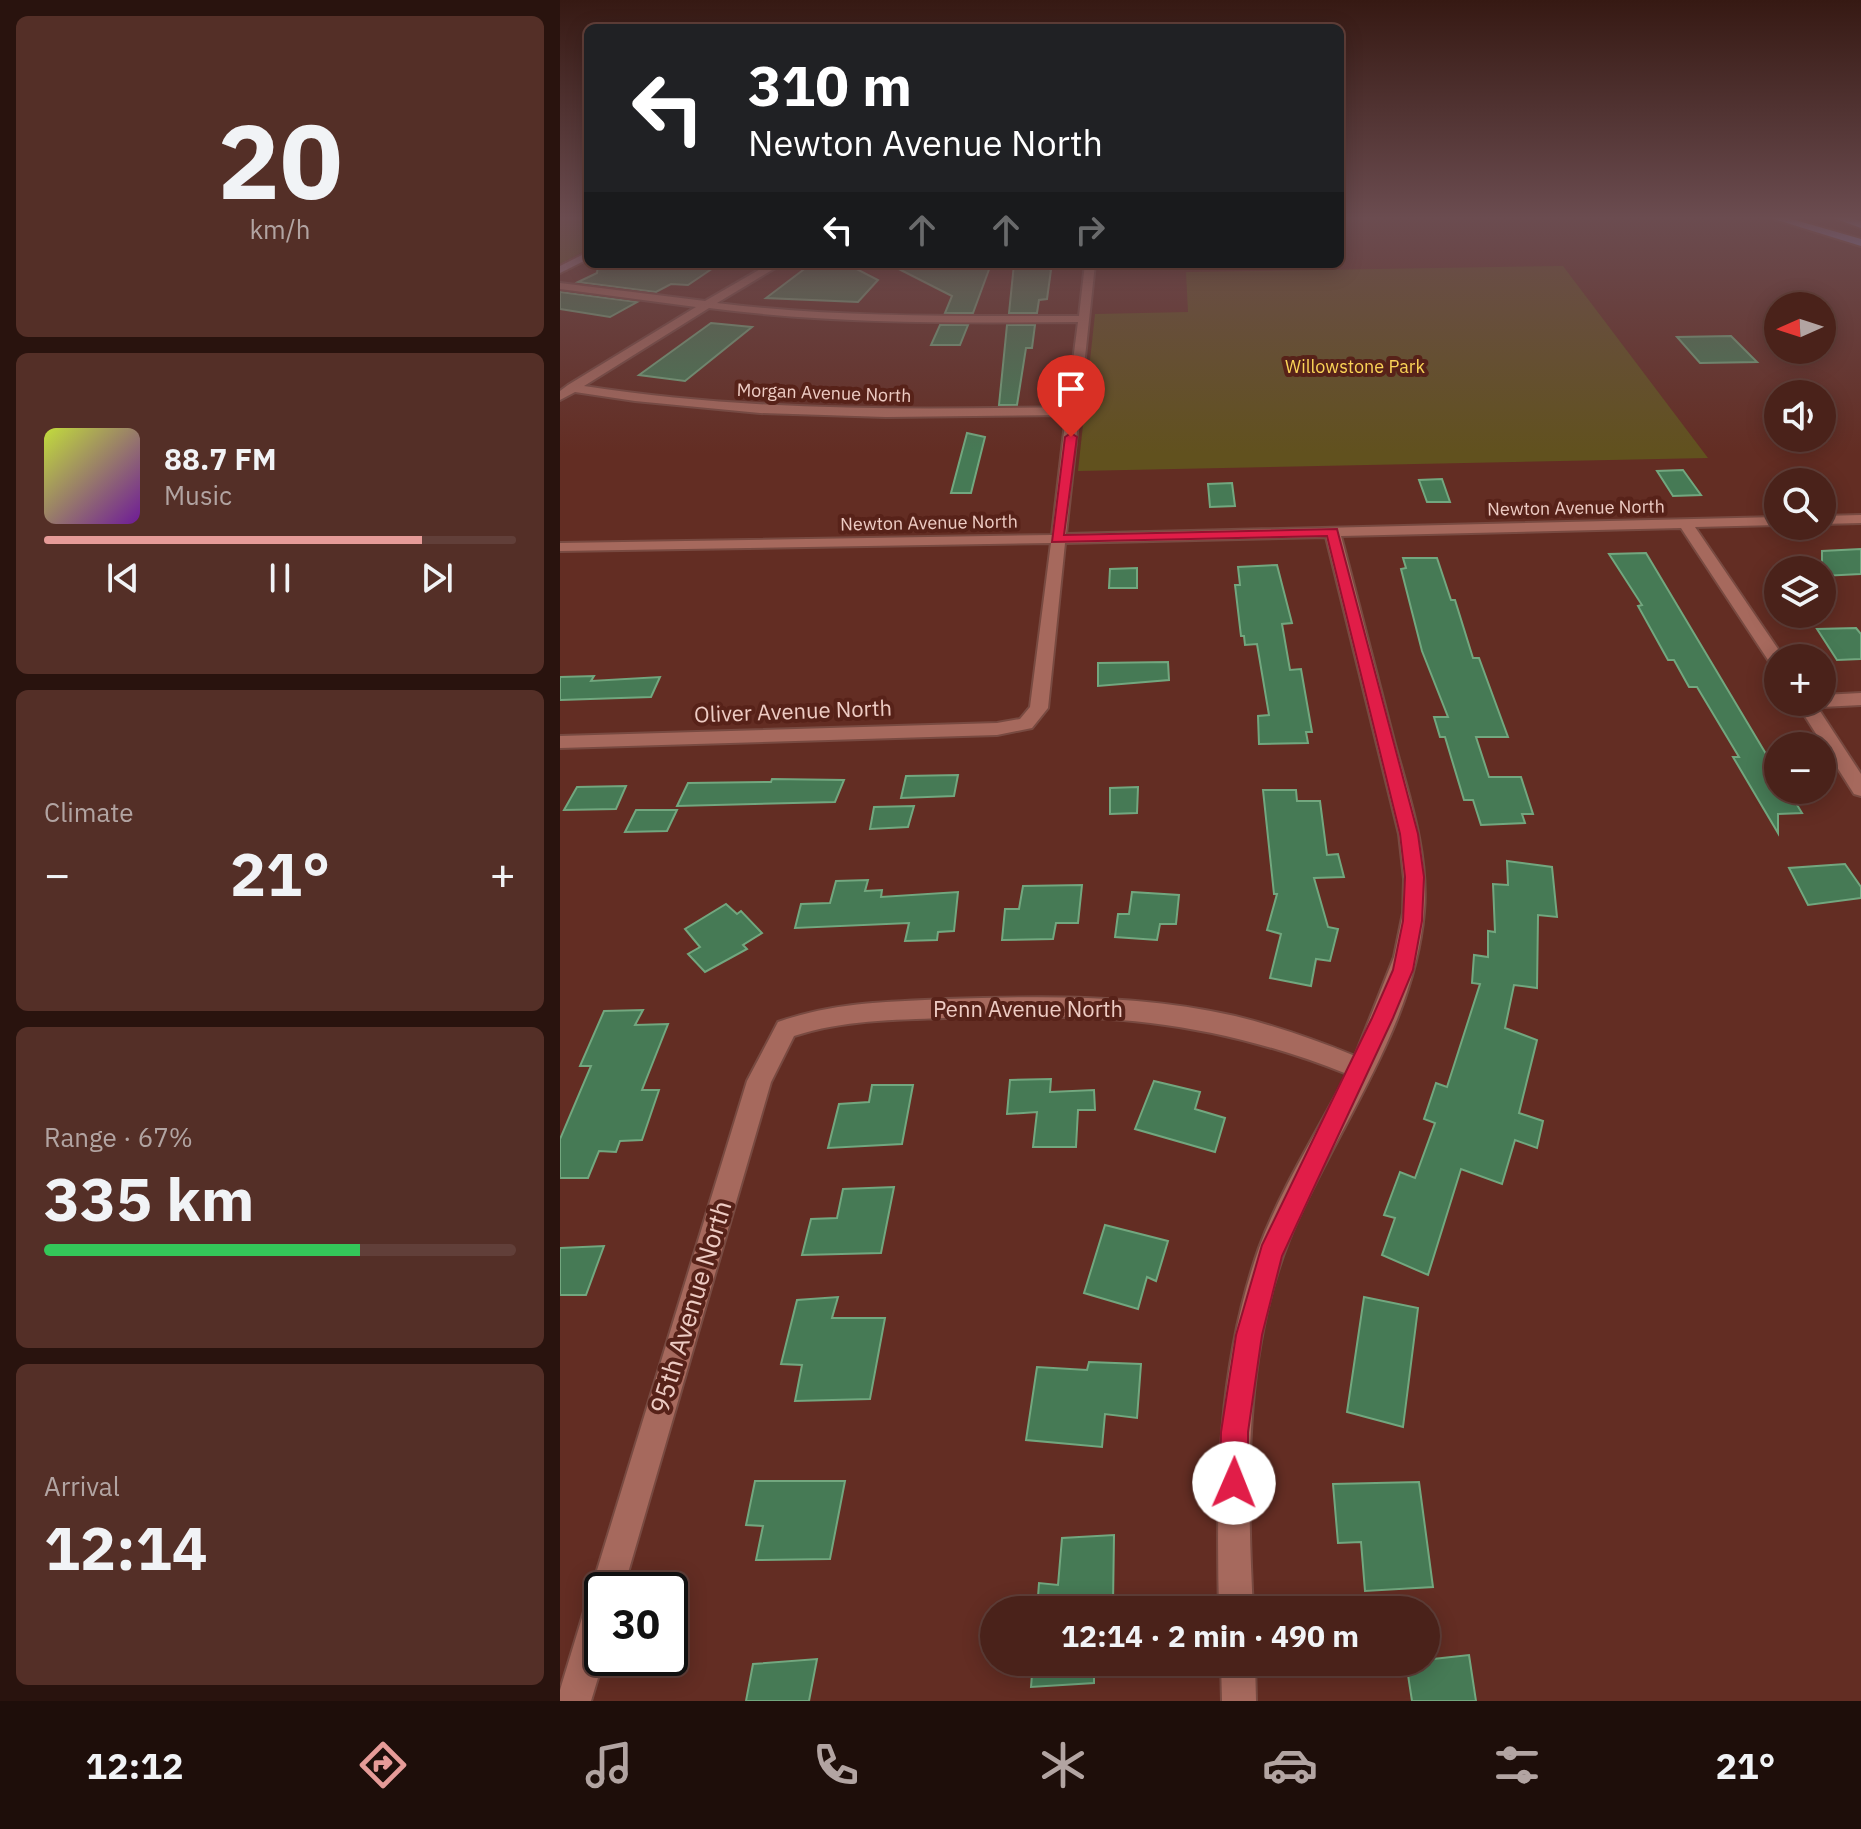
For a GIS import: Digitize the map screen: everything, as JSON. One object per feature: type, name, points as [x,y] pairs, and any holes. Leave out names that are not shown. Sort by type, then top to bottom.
[{"type":"street","points":[[632,295],[855,318],[1085,319]]},
{"type":"street","points":[[560,396],[723,295]]},
{"type":"street","points":[[1057,539],[1087,295]]},
{"type":"street","name":"Morgan Avenue North","points":[[572,388],[730,408],[801,412],[1075,411]]},
{"type":"street","points":[[1836,520],[1861,519]]},
{"type":"street","name":"Newton Avenue North","points":[[560,547],[1057,539],[1764,521]]},
{"type":"street","points":[[1685,523],[1766,644]]},
{"type":"street","points":[[1236,1596],[1235,1432],[1249,1335],[1270,1254],[1403,970],[1413,921],[1414,877],[1409,834],[1332,531]]},
{"type":"street","name":"Oliver Avenue North","points":[[560,742],[997,729],[1026,724],[1039,708],[1057,539]]},
{"type":"street","points":[[1836,700],[1861,699]]},
{"type":"street","points":[[1814,716],[1861,789]]},
{"type":"street","name":"Penn Avenue North","points":[[786,1029],[827,1016],[852,1013],[1036,1005],[1108,1006],[1180,1014],[1250,1028],[1321,1051],[1359,1068]]},
{"type":"street","name":"95th Avenue North","points":[[612,1572],[759,1081],[786,1029]]},
{"type":"street","points":[[574,1701],[584,1668]]},
{"type":"street","points":[[1238,1676],[1239,1701]]},
{"type":"green space","name":"Willowstone Park","points":[[1187,295],[1585,295],[1708,458],[1078,471],[1095,314],[1188,312]]},
{"type":"building","points":[[560,295],[637,302],[610,317],[560,309]]},
{"type":"building","points":[[769,295],[864,295],[858,302],[766,298]]},
{"type":"building","points":[[979,295],[973,313],[945,313],[952,296]]},
{"type":"building","points":[[1011,295],[1047,295],[1047,299],[1039,300],[1037,313],[1009,313]]},
{"type":"building","points":[[711,323],[752,327],[685,381],[639,375]]},
{"type":"building","points":[[940,325],[968,325],[960,345],[931,345]]},
{"type":"building","points":[[1007,325],[1035,325],[1032,348],[1026,348],[1017,405],[999,405]]},
{"type":"building","points":[[1731,336],[1757,362],[1700,363],[1677,337]]},
{"type":"building","points":[[967,433],[985,437],[971,493],[951,493]]},
{"type":"building","points":[[1683,470],[1701,495],[1673,496],[1657,471]]},
{"type":"building","points":[[1442,479],[1450,502],[1427,502],[1419,480]]},
{"type":"building","points":[[1232,483],[1235,506],[1210,507],[1208,484]]},
{"type":"building","points":[[1861,549],[1861,574],[1836,575],[1836,556],[1822,556],[1822,551]]},
{"type":"building","points":[[1646,553],[1764,751],[1764,804],[1797,804],[1802,813],[1778,814],[1778,833],[1733,757],[1739,757],[1697,687],[1689,687],[1674,660],[1668,660],[1638,606],[1642,605],[1609,554]]},
{"type":"building","points":[[1403,558],[1437,558],[1451,600],[1455,600],[1473,658],[1479,658],[1508,737],[1476,737],[1489,777],[1521,777],[1533,814],[1522,814],[1525,823],[1481,825],[1473,800],[1464,800],[1445,737],[1440,737],[1434,717],[1448,717],[1422,651],[1401,569],[1406,568]]},
{"type":"building","points":[[1277,565],[1292,623],[1282,624],[1290,670],[1301,669],[1312,732],[1306,732],[1308,743],[1259,744],[1258,716],[1269,715],[1257,644],[1245,645],[1244,636],[1241,636],[1235,585],[1240,585],[1238,567]]},
{"type":"building","points":[[1137,568],[1137,588],[1109,588],[1110,569]]},
{"type":"building","points":[[1856,628],[1861,634],[1861,659],[1837,660],[1836,644],[1827,644],[1817,629]]},
{"type":"building","points":[[1168,662],[1169,680],[1098,686],[1098,663]]},
{"type":"building","points":[[594,676],[591,681],[660,677],[651,697],[560,700],[560,677]]},
{"type":"building","points":[[958,775],[954,796],[901,798],[906,776]]},
{"type":"building","points":[[772,779],[844,780],[835,802],[677,806],[688,783],[771,782]]},
{"type":"building","points":[[626,786],[616,809],[564,810],[577,787]]},
{"type":"building","points":[[1138,787],[1137,813],[1110,814],[1110,788]]},
{"type":"building","points":[[1263,790],[1296,790],[1297,801],[1320,801],[1327,855],[1338,854],[1344,877],[1314,878],[1328,927],[1338,929],[1330,961],[1316,959],[1311,986],[1270,978],[1281,934],[1267,930],[1277,894],[1274,894]]},
{"type":"building","points":[[914,806],[908,827],[870,829],[874,807]]},
{"type":"building","points":[[636,810],[677,810],[667,831],[625,832]]},
{"type":"building","points":[[1507,861],[1552,867],[1557,917],[1538,915],[1537,988],[1514,985],[1505,1028],[1537,1040],[1519,1113],[1543,1121],[1537,1148],[1515,1140],[1502,1184],[1461,1169],[1428,1275],[1382,1255],[1395,1218],[1384,1215],[1400,1172],[1415,1178],[1435,1123],[1424,1119],[1436,1083],[1447,1087],[1480,984],[1472,983],[1474,955],[1488,957],[1488,931],[1495,932],[1493,884],[1508,885]]},
{"type":"building","points":[[1845,864],[1861,887],[1861,898],[1808,905],[1789,868]]},
{"type":"building","points":[[868,880],[865,891],[882,890],[881,897],[958,892],[954,931],[938,932],[937,940],[905,941],[909,923],[795,928],[801,904],[830,903],[836,881]]},
{"type":"building","points":[[1082,885],[1078,923],[1056,923],[1053,939],[1002,940],[1005,909],[1019,909],[1023,886]]},
{"type":"building","points":[[1132,892],[1179,895],[1176,924],[1160,924],[1157,940],[1115,937],[1118,914],[1129,914]]},
{"type":"building","points":[[726,904],[737,914],[741,911],[762,933],[743,945],[747,949],[705,972],[688,954],[700,947],[685,929]]},
{"type":"building","points":[[643,1010],[635,1025],[668,1024],[642,1090],[659,1090],[642,1140],[620,1141],[616,1152],[599,1151],[588,1178],[560,1178],[560,1139],[591,1066],[580,1066],[604,1011]]},
{"type":"building","points":[[1051,1079],[1050,1092],[1094,1090],[1095,1110],[1078,1110],[1076,1147],[1033,1147],[1037,1112],[1007,1114],[1010,1080]]},
{"type":"building","points":[[1154,1081],[1200,1092],[1195,1109],[1225,1118],[1215,1152],[1135,1129]]},
{"type":"building","points":[[872,1085],[913,1085],[902,1144],[828,1148],[839,1104],[869,1102]]},
{"type":"building","points":[[894,1187],[881,1253],[802,1255],[811,1219],[837,1218],[843,1189]]},
{"type":"building","points":[[1105,1225],[1168,1241],[1156,1281],[1147,1277],[1138,1309],[1084,1293]]},
{"type":"building","points":[[604,1246],[586,1295],[560,1295],[560,1248]]},
{"type":"building","points":[[838,1297],[832,1318],[885,1318],[870,1399],[795,1401],[802,1365],[781,1364],[797,1300]]},
{"type":"building","points":[[1364,1297],[1418,1308],[1403,1427],[1347,1412]]},
{"type":"building","points":[[1089,1362],[1141,1364],[1137,1418],[1105,1414],[1102,1447],[1026,1440],[1037,1367],[1087,1370]]},
{"type":"building","points":[[755,1481],[845,1481],[830,1559],[756,1560],[763,1526],[746,1525]]},
{"type":"building","points":[[1419,1482],[1433,1587],[1365,1591],[1361,1542],[1338,1543],[1333,1484]]},
{"type":"building","points":[[1114,1535],[1113,1596],[1038,1596],[1039,1583],[1058,1585],[1062,1538]]},
{"type":"building","points":[[1469,1655],[1476,1701],[1412,1701],[1408,1676],[1440,1676],[1440,1658]]},
{"type":"building","points":[[817,1659],[809,1701],[746,1701],[753,1664]]},
{"type":"building","points":[[1032,1676],[1094,1676],[1094,1683],[1031,1687]]},
{"type":"route","points":[[1071,437],[1057,539],[1332,531],[1409,834],[1414,877],[1413,921],[1403,970],[1270,1254],[1249,1335],[1235,1432],[1234,1483]]}]
